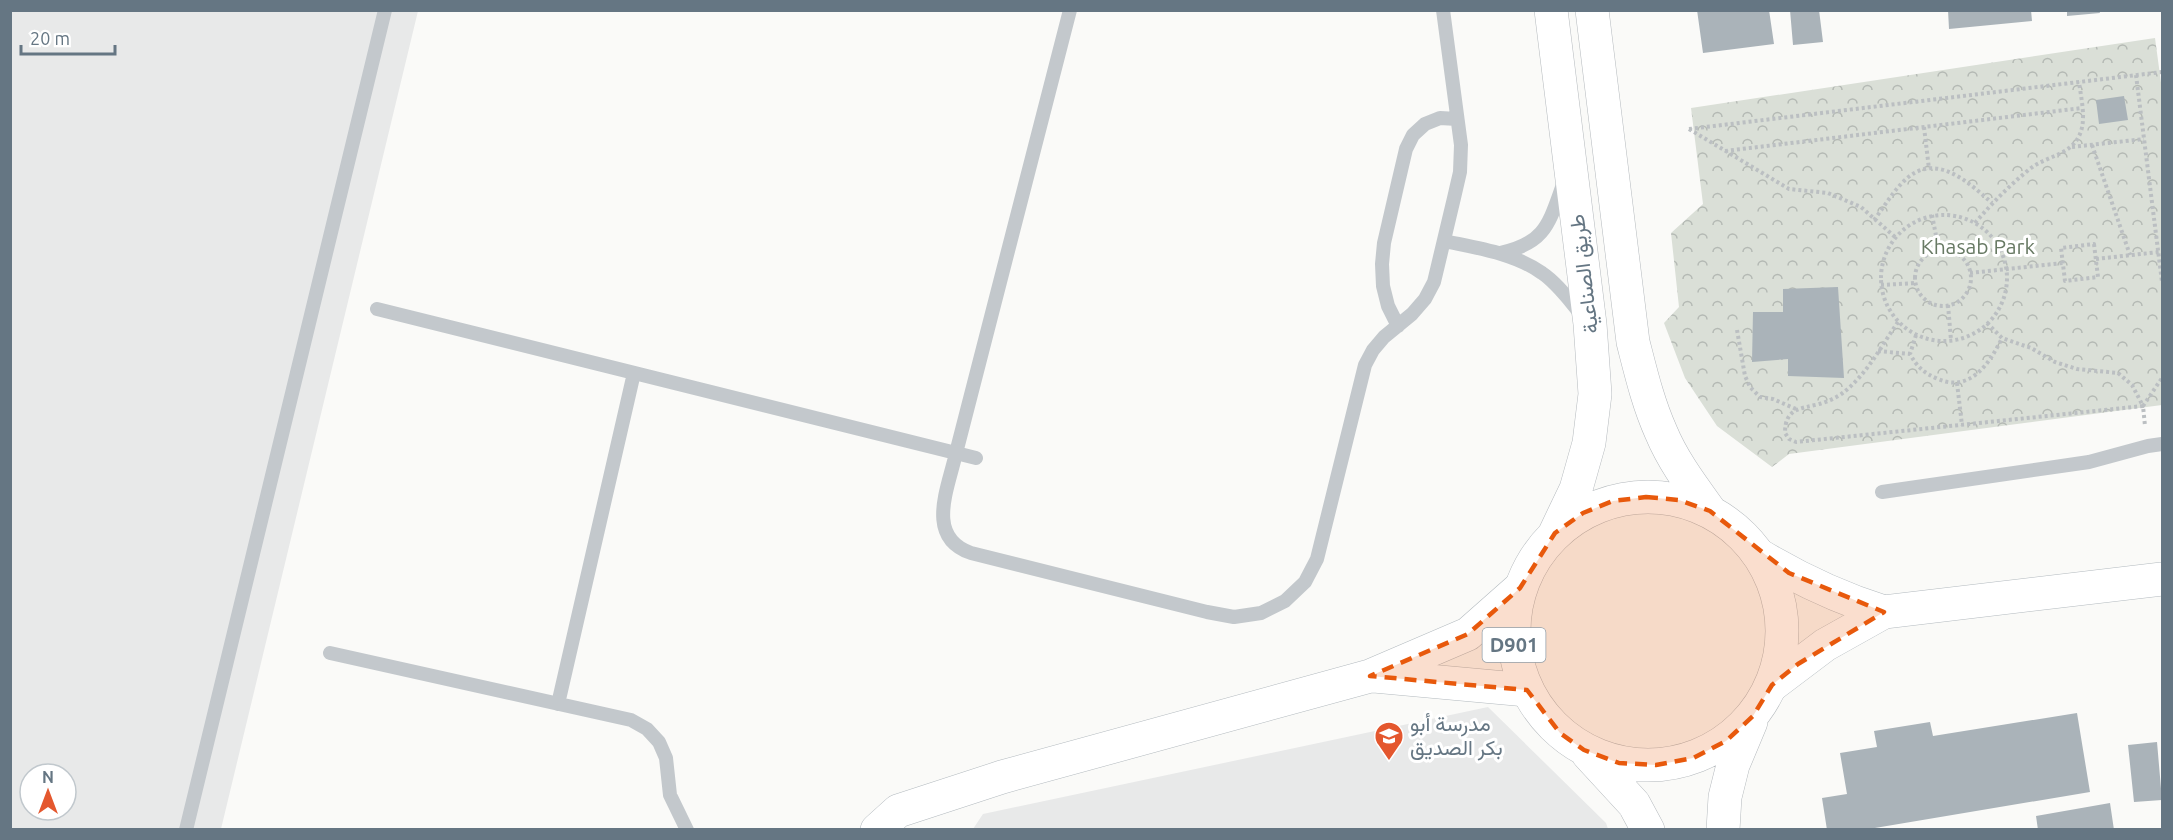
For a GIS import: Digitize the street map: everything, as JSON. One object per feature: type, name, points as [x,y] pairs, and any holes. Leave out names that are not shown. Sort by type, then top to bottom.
[{"type":"main road","name":"طريق الصناعية","points":[[1551,10],[1590,324],[1595,394],[1589,443],[1576,489],[1556,533]]},
{"type":"main road","name":"طريق الصناعية","points":[[1592,10],[1633,342],[1644,388],[1660,432],[1683,473],[1710,511]]},
{"type":"main road","name":"D901","points":[[1648,830],[1634,804],[1584,750],[1560,733],[1538,709],[1523,681],[1514,651],[1513,619],[1520,588],[1534,558],[1556,533],[1582,513],[1613,501],[1646,497],[1678,500],[1710,511],[1737,530],[1759,555],[1775,585],[1783,618],[1782,652],[1772,685],[1753,716],[1733,765],[1725,797],[1723,830]]},
{"type":"main road","points":[[1759,555],[1819,589],[1884,612]]},
{"type":"main road","points":[[1772,685],[1825,645],[1884,612],[2163,579]]},
{"type":"main road","points":[[877,830],[898,811],[1002,777],[1370,676],[1468,634],[1520,588]]},
{"type":"main road","points":[[1370,676],[1527,690]]},
{"type":"main road","name":"D901","points":[[1584,750],[1619,763],[1656,765],[1693,758],[1726,741],[1753,716]]},
{"type":"lane","points":[[186,830],[385,10]]},
{"type":"lane","points":[[1070,10],[956,453],[942,517],[944,529],[959,549],[1234,617],[1261,613],[1285,601],[1305,582],[1317,559],[1365,365],[1373,350],[1384,337],[1412,314],[1425,299],[1434,282],[1460,172],[1461,145],[1443,10]]},
{"type":"lane","points":[[1398,326],[1388,306],[1383,286],[1382,264],[1384,243],[1406,149],[1413,135],[1425,124],[1440,118],[1457,119]]},
{"type":"lane","points":[[1500,253],[1520,249],[1537,237],[1549,221],[1571,162]]},
{"type":"lane","points":[[1444,241],[1500,253],[1542,272],[1558,286],[1590,324]]},
{"type":"lane","points":[[377,309],[976,458]]},
{"type":"lane","points":[[558,704],[634,373]]},
{"type":"lane","points":[[1881,492],[2089,462],[2163,444]]},
{"type":"lane","points":[[330,652],[631,720],[647,729],[659,742],[666,758],[670,795],[687,830]]},
{"type":"path","points":[[1895,237],[1861,207],[1828,193],[1789,189],[1689,129],[2163,72]]},
{"type":"path","points":[[2136,75],[2163,282]]},
{"type":"path","points":[[2072,147],[2083,126],[2079,81]]},
{"type":"path","points":[[1725,151],[2082,108]]},
{"type":"path","points":[[1924,127],[1929,170]]},
{"type":"path","points":[[1975,223],[2001,193],[2044,159],[2072,147],[2144,140]]},
{"type":"path","points":[[2092,145],[2130,255]]},
{"type":"path","points":[[1874,220],[1904,181],[1913,174],[1929,170],[1949,170],[1992,203]]},
{"type":"path","points":[[1932,215],[1940,251]]},
{"type":"path","points":[[1932,215],[1954,215],[1975,223],[1992,236],[2004,256],[2007,278],[2004,299],[1988,323],[1979,331],[1959,340],[1937,341],[1916,335],[1898,322],[1884,300],[1881,285],[1883,256],[1895,237],[1911,223],[1932,215]]},
{"type":"path","points":[[2094,244],[2096,258],[2098,278],[2065,281],[2061,248],[2094,244]]},
{"type":"path","points":[[1940,251],[1949,251],[1958,255],[1967,264],[1970,273],[1967,292],[1960,300],[1948,305],[1929,302],[1921,295],[1916,283],[1917,268],[1922,259],[1930,253],[1940,251]]},
{"type":"path","points":[[2096,258],[2159,252]]},
{"type":"path","points":[[1970,273],[2063,263]]},
{"type":"path","points":[[1881,285],[1916,283]]},
{"type":"path","points":[[1948,305],[1951,340]]},
{"type":"path","points":[[1898,322],[1863,372],[1844,392],[1822,404],[1796,409],[1789,416],[1785,426],[1785,433],[1789,439],[1796,442],[2143,406],[2163,378]]},
{"type":"path","points":[[1988,323],[2002,338],[2031,348],[2055,362],[2077,369],[2118,373],[2132,386],[2143,406],[2148,446]]},
{"type":"path","points":[[1737,330],[1745,376],[1750,387],[1760,397],[1773,399],[1796,409]]},
{"type":"path","points":[[1916,335],[1910,354],[1916,366],[1945,382],[1957,383],[1981,372],[1993,356],[2002,338]]},
{"type":"path","points":[[1878,351],[1910,354]]},
{"type":"path","points":[[1957,383],[1962,425]]},
{"type":"highlighted area","points":[[1646,497],[1679,500],[1710,511],[1789,573],[1884,612],[1798,664],[1772,685],[1753,716],[1726,741],[1693,758],[1656,765],[1619,763],[1584,750],[1560,733],[1527,690],[1370,676],[1468,634],[1520,588],[1555,533],[1583,513],[1613,501]]},
{"type":"shaded area","points":[[10,11],[418,11],[221,829],[11,829]]},
{"type":"shaded area","name":"مدرسة أبو بكر الصديق","points":[[1488,707],[1606,823],[1608,829],[973,829],[983,814]]},
{"type":"green space","name":"Khasab Park","points":[[2155,38],[2162,90],[2162,405],[1789,454],[1772,467],[1717,426],[1685,378],[1664,323],[1679,307],[1671,233],[1703,204],[1691,108]]},
{"type":"building","points":[[1697,10],[1769,10],[1774,44],[1703,53]]},
{"type":"building","points":[[1790,10],[1819,10],[1823,42],[1793,45]]},
{"type":"building","points":[[1948,10],[2031,10],[2032,21],[1949,29]]},
{"type":"building","points":[[2067,10],[2099,10],[2100,13],[2067,16]]},
{"type":"building","points":[[2124,96],[2128,120],[2099,124],[2096,100]]},
{"type":"building","points":[[1838,287],[1844,378],[1788,376],[1788,359],[1752,362],[1753,312],[1783,312],[1783,289]]},
{"type":"building","points":[[2077,713],[2090,792],[1863,830],[1827,830],[1822,798],[1847,794],[1840,753],[1877,747],[1874,731],[1930,722],[1933,736]]},
{"type":"building","points":[[2157,742],[2162,800],[2134,802],[2128,745]]},
{"type":"building","points":[[2110,803],[2114,830],[2038,830],[2036,816]]},
{"type":"place","name":"مدرسة أبو بكر الصديق","points":[[1389,762]]}]
